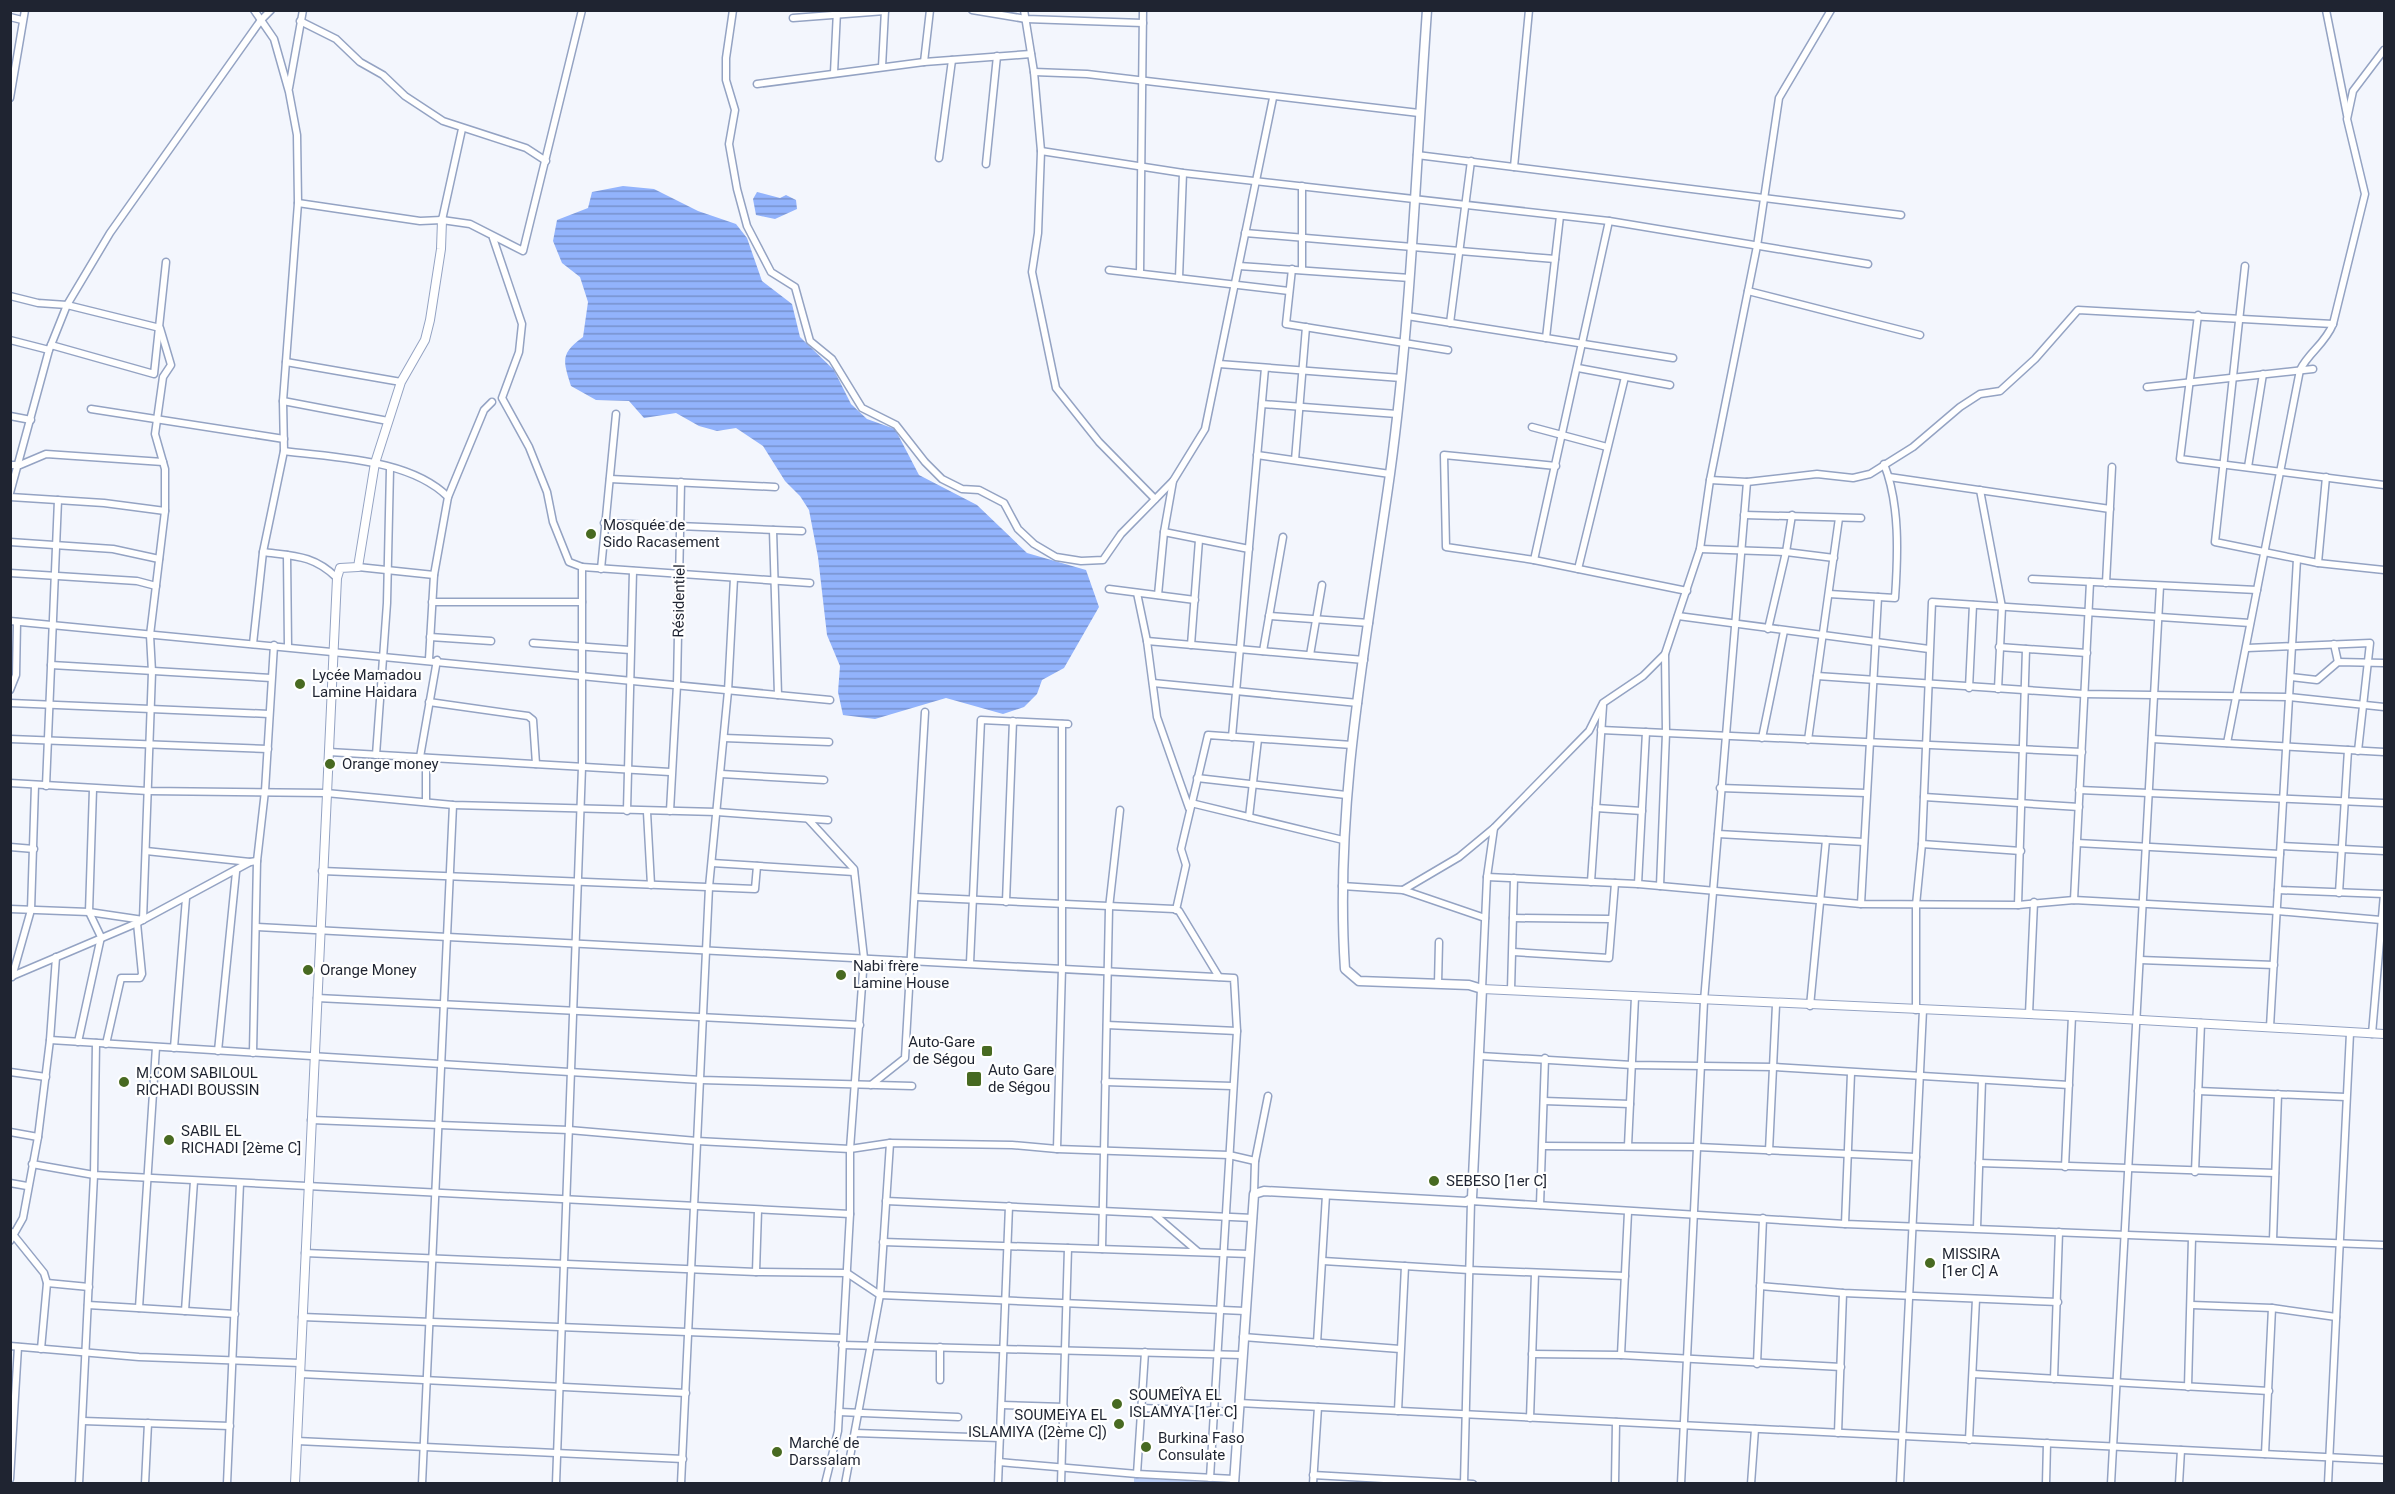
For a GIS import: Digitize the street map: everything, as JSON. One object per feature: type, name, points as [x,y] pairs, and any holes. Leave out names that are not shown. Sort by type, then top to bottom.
[{"type":"main road","points":[[1234,1481],[1254,1194],[1264,1191],[1471,1201],[1482,989],[1469,985],[1359,981],[1345,969],[1342,886],[1346,795],[1401,378],[1416,200],[1426,10]]},
{"type":"street","points":[[10,98],[25,10]]},
{"type":"street","points":[[253,644],[263,552],[284,451],[283,401],[298,203],[297,135],[289,92],[274,39],[254,10]]},
{"type":"street","points":[[165,511],[10,495],[50,348],[67,305],[110,233],[261,20],[271,10]]},
{"type":"street","points":[[289,92],[303,10]]},
{"type":"street","points":[[298,203],[420,221],[442,220],[470,224],[493,238],[524,251],[582,10]]},
{"type":"street","points":[[733,10],[726,58],[726,80],[735,110],[729,144],[747,226],[771,272],[795,287],[810,341],[832,359],[862,408],[896,425],[925,462],[942,479],[962,489],[979,490],[1004,503],[1018,529],[1034,544],[1056,557],[1081,561],[1103,560],[1121,534],[1173,481],[1206,429],[1273,98]]},
{"type":"street","points":[[924,62],[930,10]]},
{"type":"street","points":[[972,10],[1026,19],[1143,23]]},
{"type":"street","points":[[1024,10],[1034,72],[1041,151],[1038,233],[1032,272],[1056,388],[1099,442],[1155,499]]},
{"type":"street","points":[[1140,273],[1143,10]]},
{"type":"street","points":[[1514,167],[1529,10]]},
{"type":"street","points":[[1660,886],[1666,733],[1665,654],[1701,549],[1710,480],[1748,291],[1779,98],[1832,10]]},
{"type":"street","points":[[2228,743],[2300,370],[2307,355],[2317,350],[2327,339],[2333,324],[2365,194],[2326,10]]},
{"type":"street","points":[[794,18],[885,11],[882,67]]},
{"type":"street","points":[[834,73],[837,13]]},
{"type":"street","points":[[10,17],[22,20]]},
{"type":"street","points":[[300,21],[336,39],[360,62],[383,75],[405,96],[443,121],[526,148],[546,161]]},
{"type":"street","points":[[2348,119],[2353,91],[2385,50]]},
{"type":"street","points":[[757,84],[924,62],[1031,54]]},
{"type":"street","points":[[986,164],[998,56]]},
{"type":"street","points":[[939,158],[952,60]]},
{"type":"street","points":[[1034,72],[1087,74],[1273,98],[1419,113]]},
{"type":"street","points":[[358,567],[375,463],[401,382],[425,340],[430,320],[441,249],[442,220],[462,129]]},
{"type":"street","points":[[1041,151],[1183,173],[1609,221],[1868,264]]},
{"type":"street","points":[[1418,155],[1901,215]]},
{"type":"street","points":[[1450,323],[1471,161]]},
{"type":"street","points":[[1179,278],[1183,173]]},
{"type":"street","points":[[1302,186],[1302,270]]},
{"type":"street","points":[[1546,338],[1560,216]]},
{"type":"street","points":[[1534,560],[1609,221]]},
{"type":"street","points":[[1245,233],[1555,259]]},
{"type":"street","points":[[493,238],[522,324],[519,352],[502,398],[529,447],[547,492],[553,522],[568,562],[582,567],[601,569],[810,583]]},
{"type":"street","points":[[10,340],[154,374],[166,262]]},
{"type":"street","points":[[1239,266],[1410,278]]},
{"type":"street","points":[[2245,266],[2215,542],[2318,563],[2385,570]]},
{"type":"street","points":[[1292,269],[1286,324],[1448,350]]},
{"type":"street","points":[[1109,270],[1289,291]]},
{"type":"street","points":[[1748,291],[1920,334]]},
{"type":"street","points":[[10,296],[38,303],[67,305],[160,328]]},
{"type":"street","points":[[1710,480],[1747,482],[1817,474],[1853,478],[1870,474],[1913,447],[1980,394],[2000,391],[2035,359],[2078,310],[2333,324]]},
{"type":"street","points":[[2198,315],[2180,459],[2385,485]]},
{"type":"street","points":[[1407,316],[1673,358]]},
{"type":"street","points":[[1295,460],[1306,327]]},
{"type":"street","points":[[106,1044],[121,978],[140,978],[142,974],[140,921],[146,851],[152,672],[150,634],[165,511],[163,462],[155,434],[163,377],[171,365],[160,328]]},
{"type":"street","points":[[286,362],[401,382]]},
{"type":"street","points":[[1219,364],[1401,378]]},
{"type":"street","points":[[1232,737],[1265,368]]},
{"type":"street","points":[[1578,368],[1670,385]]},
{"type":"street","points":[[2147,387],[2313,369]]},
{"type":"street","points":[[2248,467],[2263,374]]},
{"type":"street","points":[[1578,569],[1625,377]]},
{"type":"street","points":[[283,401],[388,421]]},
{"type":"street","points":[[429,659],[434,575],[448,497],[484,410],[492,402]]},
{"type":"street","points":[[1262,404],[1397,414]]},
{"type":"street","points":[[91,409],[285,439]]},
{"type":"street","points":[[601,569],[616,414]]},
{"type":"street","points":[[10,416],[31,420]]},
{"type":"street","points":[[1532,427],[1607,447]]},
{"type":"street","points":[[284,451],[375,463],[434,482],[448,497]]},
{"type":"street","points":[[10,465],[20,465],[46,454],[163,462]]},
{"type":"street","points":[[1257,455],[1390,474]]},
{"type":"street","points":[[1556,466],[1444,455],[1446,547],[1534,560],[1687,591]]},
{"type":"street","points":[[1828,594],[1895,598],[1898,551],[1889,477],[1884,464]]},
{"type":"street","points":[[2106,583],[2112,466]]},
{"type":"street","points":[[376,755],[383,656],[390,469]]},
{"type":"street","points":[[1889,477],[2110,509]]},
{"type":"street","points":[[2318,563],[2326,477]]},
{"type":"street","points":[[610,479],[775,487]]},
{"type":"street","points":[[1158,595],[1164,532],[1173,481]]},
{"type":"street","name":"Résidentiel","points":[[670,811],[670,772],[677,685],[681,482]]},
{"type":"street","points":[[1681,1484],[1704,1001],[1724,736],[1747,482]]},
{"type":"street","points":[[1980,490],[2002,607],[1998,689]]},
{"type":"street","points":[[46,786],[58,500]]},
{"type":"street","points":[[1744,515],[1861,518]]},
{"type":"street","points":[[1768,629],[1786,552],[1791,515]]},
{"type":"street","points":[[1808,740],[1839,518]]},
{"type":"street","points":[[604,523],[802,531]]},
{"type":"street","points":[[773,530],[778,695]]},
{"type":"street","points":[[1164,532],[1249,549]]},
{"type":"street","points":[[1263,651],[1283,537]]},
{"type":"street","points":[[1191,645],[1199,540]]},
{"type":"street","points":[[10,542],[113,549],[159,560]]},
{"type":"street","points":[[1701,549],[1786,552],[1834,558]]},
{"type":"street","points":[[263,552],[305,557],[324,565],[337,578]]},
{"type":"street","points":[[286,555],[288,647]]},
{"type":"street","points":[[2270,1027],[2297,559]]},
{"type":"street","points":[[295,1484],[337,578],[340,568],[358,567],[434,575]]},
{"type":"street","points":[[556,1484],[581,808],[582,567]]},
{"type":"street","points":[[627,811],[626,768],[633,571]]},
{"type":"street","points":[[10,573],[55,574],[137,581],[156,585]]},
{"type":"street","points":[[681,1484],[708,950],[709,886],[728,691],[734,578]]},
{"type":"street","points":[[2032,579],[2257,590]]},
{"type":"street","points":[[2074,900],[2090,582]]},
{"type":"street","points":[[1310,656],[1322,585]]},
{"type":"street","points":[[2111,1484],[2160,586]]},
{"type":"street","points":[[1109,589],[1195,600]]},
{"type":"street","points":[[1137,593],[1154,683],[1157,717],[1190,806]]},
{"type":"street","points":[[1861,904],[1878,597]]},
{"type":"street","points":[[432,602],[582,602]]},
{"type":"street","points":[[1900,1484],[1920,1076],[1916,905],[1922,844],[1932,602],[2250,623]]},
{"type":"street","points":[[1970,688],[1972,605]]},
{"type":"street","points":[[1269,616],[1369,623]]},
{"type":"street","points":[[1678,616],[1929,649]]},
{"type":"street","points":[[10,690],[16,675],[14,621],[429,659],[830,700]]},
{"type":"street","points":[[1762,738],[1784,631]]},
{"type":"street","points":[[430,637],[491,641]]},
{"type":"street","points":[[1147,641],[1364,660]]},
{"type":"street","points":[[2247,648],[2370,643],[2358,751]]},
{"type":"street","points":[[533,644],[630,651]]},
{"type":"street","points":[[2334,644],[2338,662]]},
{"type":"street","points":[[253,1053],[257,927],[254,861],[266,791],[274,645]]},
{"type":"street","points":[[1999,647],[2087,653]]},
{"type":"street","points":[[2018,905],[2026,649]]},
{"type":"street","points":[[1404,890],[1459,857],[1494,828],[1589,730],[1603,703],[1643,676],[1665,654]]},
{"type":"street","points":[[426,802],[423,758],[429,702],[437,660]]},
{"type":"street","points":[[2290,676],[2317,680],[2338,662],[2385,663]]},
{"type":"street","points":[[51,665],[271,678]]},
{"type":"street","points":[[1817,676],[2026,692],[2289,697],[2385,707]]},
{"type":"street","points":[[1154,683],[1358,703]]},
{"type":"street","points":[[429,702],[528,716],[533,720],[536,764]]},
{"type":"street","points":[[10,703],[269,714]]},
{"type":"street","points":[[1591,882],[1603,703]]},
{"type":"street","points":[[871,1085],[905,1058],[925,712]]},
{"type":"street","points":[[970,963],[981,720],[1065,724],[1062,968],[1056,1149]]},
{"type":"street","points":[[1006,902],[1013,722]]},
{"type":"street","points":[[1601,730],[2082,752]]},
{"type":"street","points":[[1638,884],[1646,732]]},
{"type":"street","points":[[1219,977],[1176,910],[1186,865],[1181,849],[1208,735],[1352,745]]},
{"type":"street","points":[[724,738],[829,742]]},
{"type":"street","points":[[10,739],[268,749]]},
{"type":"street","points":[[1249,817],[1258,739]]},
{"type":"street","points":[[2152,739],[2385,752]]},
{"type":"street","points":[[2340,893],[2348,750]]},
{"type":"street","points":[[329,752],[670,772]]},
{"type":"street","points":[[721,774],[824,780]]},
{"type":"street","points":[[1197,778],[1346,795]]},
{"type":"street","points":[[10,783],[148,791],[326,793],[453,805],[647,812],[717,812],[828,820]]},
{"type":"street","points":[[11,977],[31,910],[35,785]]},
{"type":"street","points":[[1720,788],[1866,793]]},
{"type":"street","points":[[78,1042],[101,937],[89,912],[93,789]]},
{"type":"street","points":[[2079,790],[2385,803]]},
{"type":"street","points":[[1924,797],[2079,807]]},
{"type":"street","points":[[422,1484],[453,805]]},
{"type":"street","points":[[1190,806],[1249,817],[1343,840]]},
{"type":"street","points":[[1596,808],[1642,811]]},
{"type":"street","points":[[1102,1249],[1109,908],[1120,810]]},
{"type":"street","points":[[647,812],[651,885]]},
{"type":"street","points":[[808,819],[854,872],[864,958],[850,1149],[850,1214],[838,1431],[825,1484]]},
{"type":"street","points":[[1494,828],[1487,877],[1482,989],[1776,1005],[2072,1016],[2385,1035]]},
{"type":"street","points":[[1718,834],[1864,842]]},
{"type":"street","points":[[1810,1006],[1826,840]]},
{"type":"street","points":[[2077,843],[2146,847],[2385,851]]},
{"type":"street","points":[[1922,844],[2021,851]]},
{"type":"street","points":[[10,847],[34,849]]},
{"type":"street","points":[[146,851],[254,861]]},
{"type":"street","points":[[11,977],[140,921],[254,861]]},
{"type":"street","points":[[712,863],[854,872]]},
{"type":"street","points":[[322,872],[755,889],[757,866]]},
{"type":"street","points":[[218,1051],[236,872]]},
{"type":"street","points":[[1487,877],[1638,884],[1861,904],[2018,905],[2074,900],[2277,911],[2382,920]]},
{"type":"street","points":[[1511,990],[1514,878]]},
{"type":"street","points":[[1512,952],[1609,958],[1610,920],[1615,883]]},
{"type":"street","points":[[1342,886],[1404,890],[1485,918]]},
{"type":"street","points":[[2278,890],[2384,894],[2372,1034]]},
{"type":"street","points":[[916,897],[1176,910]]},
{"type":"street","points":[[174,1048],[186,898]]},
{"type":"street","points":[[2029,1014],[2034,902]]},
{"type":"street","points":[[10,909],[89,912],[140,921]]},
{"type":"street","points":[[1513,918],[1610,920]]},
{"type":"street","points":[[257,927],[1234,978],[1237,1031],[1210,1478]]},
{"type":"street","points":[[1438,984],[1439,942]]},
{"type":"street","points":[[10,950],[20,952]]},
{"type":"street","points":[[10,1241],[12,1233],[23,1218],[27,1186],[38,1137],[50,1040],[56,957]]},
{"type":"street","points":[[2140,960],[2274,965]]},
{"type":"street","points":[[1628,1146],[1635,997]]},
{"type":"street","points":[[317,998],[860,1026]]},
{"type":"street","points":[[1769,1151],[1776,1005]]},
{"type":"street","points":[[2065,1167],[2072,1016]]},
{"type":"street","points":[[2194,1172],[2200,1023]]},
{"type":"street","points":[[1107,1025],[1237,1031]]},
{"type":"street","points":[[2328,1484],[2350,1033]]},
{"type":"street","points":[[50,1040],[701,1080],[912,1086]]},
{"type":"street","points":[[79,1484],[94,1175],[96,1043]]},
{"type":"street","points":[[139,1308],[156,1047]]},
{"type":"street","points":[[1479,1056],[1545,1058],[1632,1065],[1774,1068],[2069,1085]]},
{"type":"street","points":[[1540,1205],[1545,1058]]},
{"type":"street","points":[[10,1072],[46,1077]]},
{"type":"street","points":[[1845,1224],[1851,1073]]},
{"type":"street","points":[[1977,1228],[1982,1080]]},
{"type":"street","points":[[1105,1082],[1232,1086]]},
{"type":"street","points":[[2198,1091],[2346,1097]]},
{"type":"street","points":[[2273,1240],[2278,1094]]},
{"type":"street","points":[[1254,1194],[1255,1161],[1268,1096]]},
{"type":"street","points":[[1544,1101],[1630,1104]]},
{"type":"street","points":[[311,1120],[569,1130],[697,1141],[850,1149],[890,1143],[1012,1145],[1056,1149],[1229,1155],[1255,1161]]},
{"type":"street","points":[[10,1132],[38,1137]]},
{"type":"street","points":[[845,1484],[880,1295],[890,1143]]},
{"type":"street","points":[[1543,1146],[1697,1147],[1916,1157]]},
{"type":"street","points":[[1979,1163],[2128,1170],[2275,1173]]},
{"type":"street","points":[[32,1164],[94,1175],[850,1214]]},
{"type":"street","points":[[185,1311],[194,1180]]},
{"type":"street","points":[[10,1183],[27,1186]]},
{"type":"street","points":[[227,1484],[240,1183]]},
{"type":"street","points":[[1317,1343],[1326,1195]]},
{"type":"street","points":[[886,1201],[1253,1218]]},
{"type":"street","points":[[1464,1483],[1471,1201],[1845,1224],[2385,1245]]},
{"type":"street","points":[[998,1484],[1009,1206]]},
{"type":"street","points":[[756,1272],[758,1210]]},
{"type":"street","points":[[1621,1354],[1628,1212]]},
{"type":"street","points":[[1155,1214],[1198,1252]]},
{"type":"street","points":[[1757,1364],[1763,1218]]},
{"type":"street","points":[[2054,1379],[2059,1232]]},
{"type":"street","points":[[12,1233],[44,1273],[47,1283],[41,1349]]},
{"type":"street","points":[[2188,1387],[2192,1238]]},
{"type":"street","points":[[884,1242],[1250,1254]]},
{"type":"street","points":[[1061,1484],[1068,1248]]},
{"type":"street","points":[[305,1253],[756,1272],[847,1273],[880,1295],[1245,1311]]},
{"type":"street","points":[[1323,1261],[1625,1276]]},
{"type":"street","points":[[1398,1411],[1405,1266]]},
{"type":"street","points":[[1530,1418],[1535,1273]]},
{"type":"street","points":[[47,1283],[89,1287]]},
{"type":"street","points":[[1760,1286],[1843,1293],[2058,1302]]},
{"type":"street","points":[[1838,1433],[1843,1293]]},
{"type":"street","points":[[1969,1440],[1976,1299]]},
{"type":"street","points":[[88,1305],[236,1314]]},
{"type":"street","points":[[2192,1305],[2271,1308],[2336,1317]]},
{"type":"street","points":[[2265,1454],[2271,1308]]},
{"type":"street","points":[[302,1317],[689,1332],[871,1346],[1242,1354]]},
{"type":"street","points":[[1243,1337],[1400,1348]]},
{"type":"street","points":[[10,1346],[86,1353],[300,1363]]},
{"type":"street","points":[[10,1479],[18,1347]]},
{"type":"street","points":[[940,1347],[940,1380]]},
{"type":"street","points":[[1137,1474],[1145,1352]]},
{"type":"street","points":[[1532,1354],[1621,1354],[1757,1364],[1841,1367]]},
{"type":"street","points":[[300,1374],[686,1393]]},
{"type":"street","points":[[1973,1374],[2269,1391]]},
{"type":"street","points":[[1002,1405],[1064,1407]]},
{"type":"street","points":[[1141,1408],[1214,1412],[1239,1408],[1318,1407],[2385,1460]]},
{"type":"street","points":[[1312,1484],[1318,1407]]},
{"type":"street","points":[[839,1412],[958,1418]]},
{"type":"street","points":[[83,1421],[230,1426]]},
{"type":"street","points":[[1615,1484],[1616,1422]]},
{"type":"street","points":[[146,1484],[148,1423]]},
{"type":"street","points":[[1751,1484],[1755,1429]]},
{"type":"street","points":[[855,1432],[1000,1438]]},
{"type":"street","points":[[297,1441],[683,1459]]},
{"type":"street","points":[[2046,1484],[2047,1443]]},
{"type":"street","points":[[2179,1484],[2181,1450]]},
{"type":"street","points":[[999,1462],[1234,1481]]},
{"type":"street","points":[[1313,1475],[1393,1482],[1473,1484]]},
{"type":"shaded area","points":[[1134,1478],[1205,1482],[1205,1483],[1134,1483]]},
{"type":"water","points":[[623,186],[654,189],[698,211],[736,224],[747,238],[762,281],[792,304],[800,337],[834,370],[851,404],[867,419],[895,429],[919,475],[977,505],[1027,553],[1086,570],[1099,607],[1064,668],[1042,680],[1037,694],[1024,707],[1003,714],[946,698],[875,719],[843,715],[838,692],[840,666],[827,635],[818,557],[809,510],[800,496],[785,481],[763,446],[736,428],[717,431],[699,426],[676,413],[644,418],[629,401],[596,400],[571,386],[565,358],[570,348],[583,337],[588,302],[580,277],[562,263],[553,241],[557,220],[588,208],[592,192]]},
{"type":"water","points":[[757,192],[780,198],[786,195],[796,200],[797,209],[775,219],[756,215],[753,199]]},
{"type":"place","name":"Mosquée de Sido Racasement","points":[[591,534]]},
{"type":"place","name":"Lycée Mamadou Lamine Haidara","points":[[300,684]]},
{"type":"place","name":"Orange money","points":[[330,764]]},
{"type":"place","name":"Orange Money","points":[[308,970]]},
{"type":"place","name":"Nabi frère Lamine House","points":[[841,975]]},
{"type":"place","name":"Auto-Gare de Ségou","points":[[987,1051]]},
{"type":"place","name":"Auto Gare de Ségou","points":[[974,1079]]},
{"type":"place","name":"M.COM SABILOUL RICHADI BOUSSIN","points":[[124,1082]]},
{"type":"place","name":"SABIL EL RICHADI [2ème C]","points":[[169,1140]]},
{"type":"place","name":"SEBESO [1er C]","points":[[1434,1181]]},
{"type":"place","name":"MISSIRA [1er C] A","points":[[1930,1263]]},
{"type":"place","name":"SOUMEÎYA EL ISLAMYA [1er C]","points":[[1117,1404]]},
{"type":"place","name":"SOUMEiYA EL ISLAMIYA ([2ème C])","points":[[1119,1424]]},
{"type":"place","name":"Burkina Faso Consulate","points":[[1146,1447]]},
{"type":"place","name":"Marché de Darssalam","points":[[777,1452]]}]
